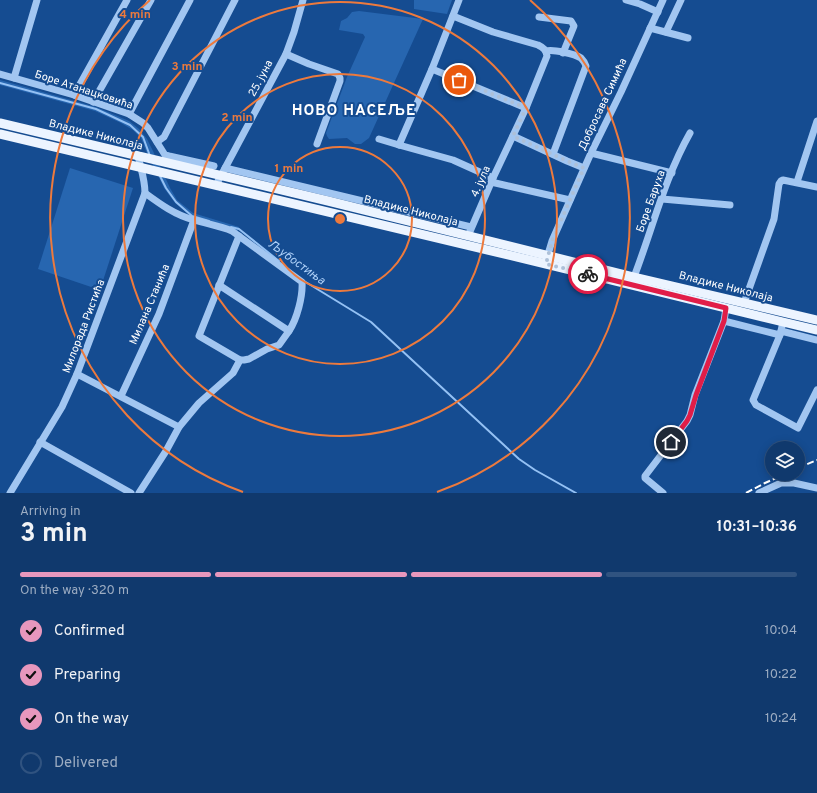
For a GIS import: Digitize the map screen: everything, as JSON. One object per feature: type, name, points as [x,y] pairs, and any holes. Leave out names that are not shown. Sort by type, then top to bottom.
[{"type":"main road","name":"Владике Николаја","points":[[0,123],[190,168],[223,172],[468,236],[726,308],[781,329],[817,330]]},
{"type":"main road","name":"Владике Николаја","points":[[0,134],[474,247],[547,259],[634,277],[817,320]]},
{"type":"street","points":[[14,78],[37,0]]},
{"type":"street","points":[[74,95],[127,0]]},
{"type":"street","points":[[93,102],[151,0]]},
{"type":"street","points":[[129,114],[190,0]]},
{"type":"street","points":[[157,142],[164,136],[235,0]]},
{"type":"street","name":"25. јуна","points":[[216,185],[286,54],[304,0]]},
{"type":"street","points":[[399,145],[432,69],[459,0]]},
{"type":"street","points":[[626,0],[658,12]]},
{"type":"street","name":"Добросава Симића","points":[[547,259],[552,241],[584,168],[663,0]]},
{"type":"street","points":[[666,32],[681,0]]},
{"type":"street","points":[[452,16],[492,32],[538,45],[546,51],[552,50],[579,57],[585,64],[586,66],[553,154]]},
{"type":"street","points":[[539,17],[571,21],[573,23],[574,26],[563,52]]},
{"type":"street","points":[[650,28],[688,38]]},
{"type":"street","name":"4. јула","points":[[468,236],[492,180],[526,108],[546,60],[546,51]]},
{"type":"street","points":[[286,54],[338,74],[340,78],[317,144]]},
{"type":"street","points":[[432,69],[526,108]]},
{"type":"street","name":"Боре Атанацковића","points":[[0,74],[74,95],[129,114],[143,123],[152,133],[162,152],[168,156],[214,166]]},
{"type":"street","points":[[797,182],[817,121]]},
{"type":"street","name":"Боре Баруха","points":[[634,277],[672,172],[690,133]]},
{"type":"street","points":[[513,136],[584,168]]},
{"type":"street","points":[[379,138],[453,160],[492,180],[570,200]]},
{"type":"street","points":[[591,153],[672,172]]},
{"type":"street","name":"Милорада Ристића","points":[[10,493],[62,407],[77,374],[145,193],[142,157]]},
{"type":"street","points":[[223,172],[471,227]]},
{"type":"street","points":[[744,303],[774,219],[779,184],[783,180],[817,187]]},
{"type":"street","points":[[145,193],[172,212],[194,220],[225,228],[239,236],[302,282],[302,294],[296,317],[289,331],[279,345],[244,360],[240,360],[199,336],[239,236]]},
{"type":"street","points":[[662,199],[730,205]]},
{"type":"street","name":"Милана Станића","points":[[121,396],[158,314],[194,220]]},
{"type":"street","points":[[219,285],[289,331]]},
{"type":"street","points":[[663,493],[645,478],[645,476],[690,415],[724,321],[726,308]]},
{"type":"street","points":[[724,321],[781,329],[817,340]]},
{"type":"street","points":[[781,329],[753,400],[756,405],[798,428],[817,390]]},
{"type":"street","points":[[139,493],[179,427],[199,403],[233,374],[240,360]]},
{"type":"street","points":[[77,374],[179,427]]},
{"type":"street","points":[[40,442],[131,493]]},
{"type":"street","points":[[759,493],[780,483],[794,483],[817,488]]},
{"type":"shaded area","points":[[414,0],[452,0],[447,14],[414,9]]},
{"type":"shaded area","points":[[359,11],[423,19],[369,138],[361,144],[355,144],[347,138],[329,139],[326,133],[347,77],[365,37],[363,34],[339,30],[341,21],[347,18],[352,12]]},
{"type":"shaded area","points":[[0,80],[96,107],[129,121],[139,129],[147,139],[177,200],[193,213],[239,227],[238,231],[192,217],[175,203],[164,188],[141,138],[133,130],[95,111],[0,85]]},
{"type":"shaded area","points":[[70,168],[133,188],[100,290],[38,269]]},
{"type":"waterway","name":"Љубостиња","points":[[0,83],[96,109],[130,125],[143,137],[150,156]]},
{"type":"waterway","name":"Љубостиња","points":[[159,174],[166,188],[176,202],[192,216],[209,221]]},
{"type":"waterway","name":"Љубостиња","points":[[231,227],[239,229],[279,261]]},
{"type":"waterway","name":"Љубостиња","points":[[304,281],[371,322],[519,459],[535,470],[576,493]]},
{"type":"railway","points":[[805,465],[817,460]]},
{"type":"railway","points":[[746,493],[769,481]]},
{"type":"way so far","points":[[459,80],[526,108],[513,136],[584,168],[552,241],[546,264],[588,274]]},
{"type":"district","name":"НОВО НАСЕЉЕ","points":[[354,110]]},
{"type":"route","points":[[588,274],[726,308],[724,321],[690,415],[671,442]]}]
